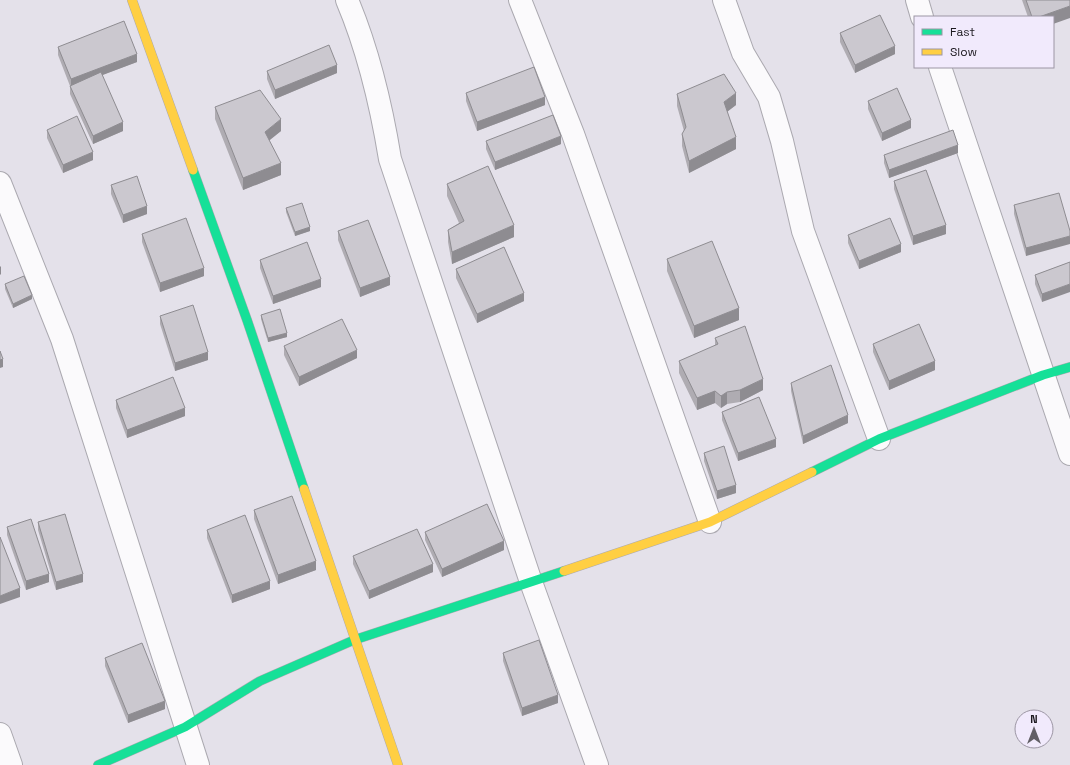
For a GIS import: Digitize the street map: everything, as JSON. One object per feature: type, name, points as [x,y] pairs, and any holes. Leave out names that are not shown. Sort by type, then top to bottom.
[{"type":"street","points":[[132,0],[247,320],[354,640],[398,765]]},
{"type":"street","points":[[348,0],[360,30],[372,70],[382,110],[390,159],[531,582],[597,765]]},
{"type":"street","points":[[520,0],[573,134],[710,522]]},
{"type":"street","points":[[724,0],[743,53],[769,97],[782,141],[803,231],[879,438]]},
{"type":"street","points":[[917,0],[922,16]]},
{"type":"street","points":[[940,68],[1070,454]]},
{"type":"street","points":[[0,183],[62,339],[198,765]]},
{"type":"street","points":[[98,765],[185,727],[260,681],[354,640],[710,522],[879,438],[1070,367]]},
{"type":"street","points":[[0,734],[11,765]]},
{"type":"building","points":[[1026,0],[1070,0],[1070,6],[1042,16],[1032,16]]},
{"type":"building","points":[[880,15],[895,46],[855,65],[840,33]]},
{"type":"building","points":[[124,21],[137,54],[71,79],[58,47]]},
{"type":"building","points":[[329,45],[337,65],[275,90],[267,71]]},
{"type":"building","points":[[534,67],[545,97],[477,122],[466,93]]},
{"type":"building","points":[[101,72],[123,122],[93,136],[70,86]]},
{"type":"building","points":[[724,74],[736,93],[724,102],[736,137],[689,161],[682,134],[686,127],[677,94]]},
{"type":"building","points":[[897,88],[911,120],[882,133],[868,101]]},
{"type":"building","points":[[260,90],[281,119],[265,132],[281,163],[243,178],[215,107]]},
{"type":"building","points":[[553,115],[561,136],[495,162],[486,141]]},
{"type":"building","points":[[77,116],[93,152],[63,165],[47,130]]},
{"type":"building","points":[[953,130],[958,145],[889,170],[884,155]]},
{"type":"building","points":[[488,166],[514,225],[452,252],[448,230],[464,221],[447,184]]},
{"type":"building","points":[[926,170],[946,225],[913,236],[894,181]]},
{"type":"building","points":[[137,176],[147,206],[123,215],[111,185]]},
{"type":"building","points":[[1059,193],[1070,231],[1070,236],[1026,248],[1014,205]]},
{"type":"building","points":[[302,203],[310,227],[295,232],[286,208]]},
{"type":"building","points":[[186,218],[204,268],[160,283],[142,234]]},
{"type":"building","points":[[890,218],[901,244],[859,261],[848,235]]},
{"type":"building","points":[[368,220],[390,277],[360,288],[338,231]]},
{"type":"building","points":[[712,241],[739,308],[694,326],[667,259]]},
{"type":"building","points":[[307,242],[321,279],[273,296],[260,260]]},
{"type":"building","points":[[504,247],[524,293],[477,314],[456,269]]},
{"type":"building","points":[[1070,262],[1070,284],[1042,294],[1035,275]]},
{"type":"building","points":[[24,276],[32,295],[13,304],[5,284]]},
{"type":"building","points":[[193,305],[208,352],[175,363],[160,316]]},
{"type":"building","points":[[280,309],[287,333],[268,338],[261,315]]},
{"type":"building","points":[[342,319],[357,350],[299,377],[284,346]]},
{"type":"building","points":[[919,324],[935,361],[889,381],[873,344]]},
{"type":"building","points":[[745,326],[763,379],[740,390],[727,392],[721,396],[715,391],[697,398],[679,361],[718,344],[715,338]]},
{"type":"building","points":[[0,351],[3,359],[0,360]]},
{"type":"building","points":[[831,365],[848,415],[803,436],[791,383]]},
{"type":"building","points":[[173,377],[185,408],[127,430],[116,400]]},
{"type":"building","points":[[759,397],[776,439],[738,453],[722,412]]},
{"type":"building","points":[[724,446],[736,485],[717,491],[704,453]]},
{"type":"building","points":[[292,496],[316,561],[278,575],[254,510]]},
{"type":"building","points":[[487,504],[504,541],[442,569],[425,532]]},
{"type":"building","points":[[65,514],[83,574],[56,582],[38,522]]},
{"type":"building","points":[[245,515],[270,581],[232,595],[207,530]]},
{"type":"building","points":[[31,519],[49,574],[26,581],[7,527]]},
{"type":"building","points":[[417,529],[433,564],[369,591],[353,556]]},
{"type":"building","points":[[0,537],[20,588],[0,596]]},
{"type":"building","points":[[539,640],[558,695],[522,708],[503,653]]},
{"type":"building","points":[[142,643],[165,701],[128,715],[105,658]]},
{"type":"traffic: fast","points":[[193,170],[247,320],[304,489]]},
{"type":"traffic: fast","points":[[812,472],[879,439],[1043,375],[1070,367]]},
{"type":"traffic: fast","points":[[98,765],[185,727],[260,681],[354,640],[564,571]]},
{"type":"traffic: slow","points":[[132,0],[193,170]]},
{"type":"traffic: slow","points":[[564,571],[710,522],[812,472]]},
{"type":"traffic: slow","points":[[304,489],[398,765]]}]
